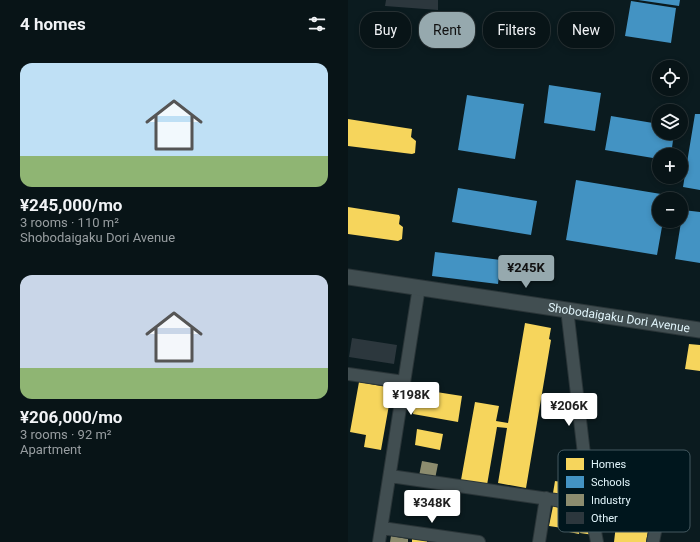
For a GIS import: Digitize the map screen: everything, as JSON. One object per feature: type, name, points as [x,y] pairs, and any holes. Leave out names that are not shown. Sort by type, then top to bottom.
[{"type":"street","name":"Shobodaigaku Dori Avenue","points":[[348,277],[700,330]]},
{"type":"street","points":[[379,542],[419,287]]},
{"type":"street","points":[[567,309],[584,450]]},
{"type":"street","points":[[348,374],[404,382]]},
{"type":"street","points":[[390,476],[558,500]]},
{"type":"street","points":[[539,542],[546,498]]},
{"type":"street","points":[[382,528],[479,542]]},
{"type":"street","points":[[595,532],[597,542]]},
{"type":"street","points":[[653,542],[655,532]]},
{"type":"building: Homes","points":[[348,119],[412,129],[411,137],[416,141],[415,153],[412,154],[348,146]]},
{"type":"building: Homes","points":[[348,207],[399,215],[399,224],[403,227],[402,239],[398,241],[348,234]]},
{"type":"building: Homes","points":[[525,323],[551,328],[549,339],[551,340],[526,488],[498,483],[507,428],[497,427],[487,485],[461,480],[475,402],[499,406],[496,421],[508,423]]},
{"type":"building: Homes","points":[[689,344],[700,345],[700,371],[685,369]]},
{"type":"building: Homes","points":[[359,382],[392,388],[381,450],[364,447],[366,435],[350,432]]},
{"type":"building: Homes","points":[[417,389],[462,396],[458,422],[413,414]]},
{"type":"building: Homes","points":[[417,429],[443,434],[440,450],[415,445]]},
{"type":"building: Homes","points":[[555,481],[558,481],[558,494],[553,493]]},
{"type":"building: Homes","points":[[553,506],[558,508],[558,527],[549,526]]},
{"type":"building: Homes","points":[[569,532],[579,532],[579,534]]},
{"type":"building: Homes","points":[[594,532],[594,535],[580,533]]},
{"type":"building: Homes","points":[[615,532],[648,532],[646,542],[614,542]]},
{"type":"building: Homes","points":[[412,539],[427,541],[427,542],[412,542]]},
{"type":"building: Schools","points":[[638,0],[680,0],[679,6]]},
{"type":"building: Schools","points":[[631,1],[676,8],[671,43],[625,36]]},
{"type":"building: Schools","points":[[549,85],[601,93],[595,131],[544,123]]},
{"type":"building: Schools","points":[[467,95],[524,104],[515,159],[458,150]]},
{"type":"building: Schools","points":[[695,114],[700,114],[700,190],[683,187],[683,184],[688,184],[688,157]]},
{"type":"building: Schools","points":[[611,116],[652,123],[652,140],[673,140],[672,148],[652,148],[652,158],[605,150]]},
{"type":"building: Schools","points":[[576,180],[652,193],[652,228],[662,228],[657,255],[566,240]]},
{"type":"building: Schools","points":[[458,188],[537,201],[531,235],[452,222]]},
{"type":"building: Schools","points":[[688,211],[700,212],[700,263],[675,259],[680,228],[688,228]]},
{"type":"building: Schools","points":[[435,252],[501,260],[498,284],[432,276]]},
{"type":"building: Schools","points":[[509,261],[535,265],[532,281],[506,277]]},
{"type":"building: Industry","points":[[422,461],[438,464],[435,479],[419,476]]},
{"type":"building: Industry","points":[[391,536],[408,539],[408,542],[390,542]]},
{"type":"building: Other","points":[[386,0],[438,0],[438,10],[385,6]]},
{"type":"building: Other","points":[[352,338],[397,345],[394,364],[349,357]]}]
